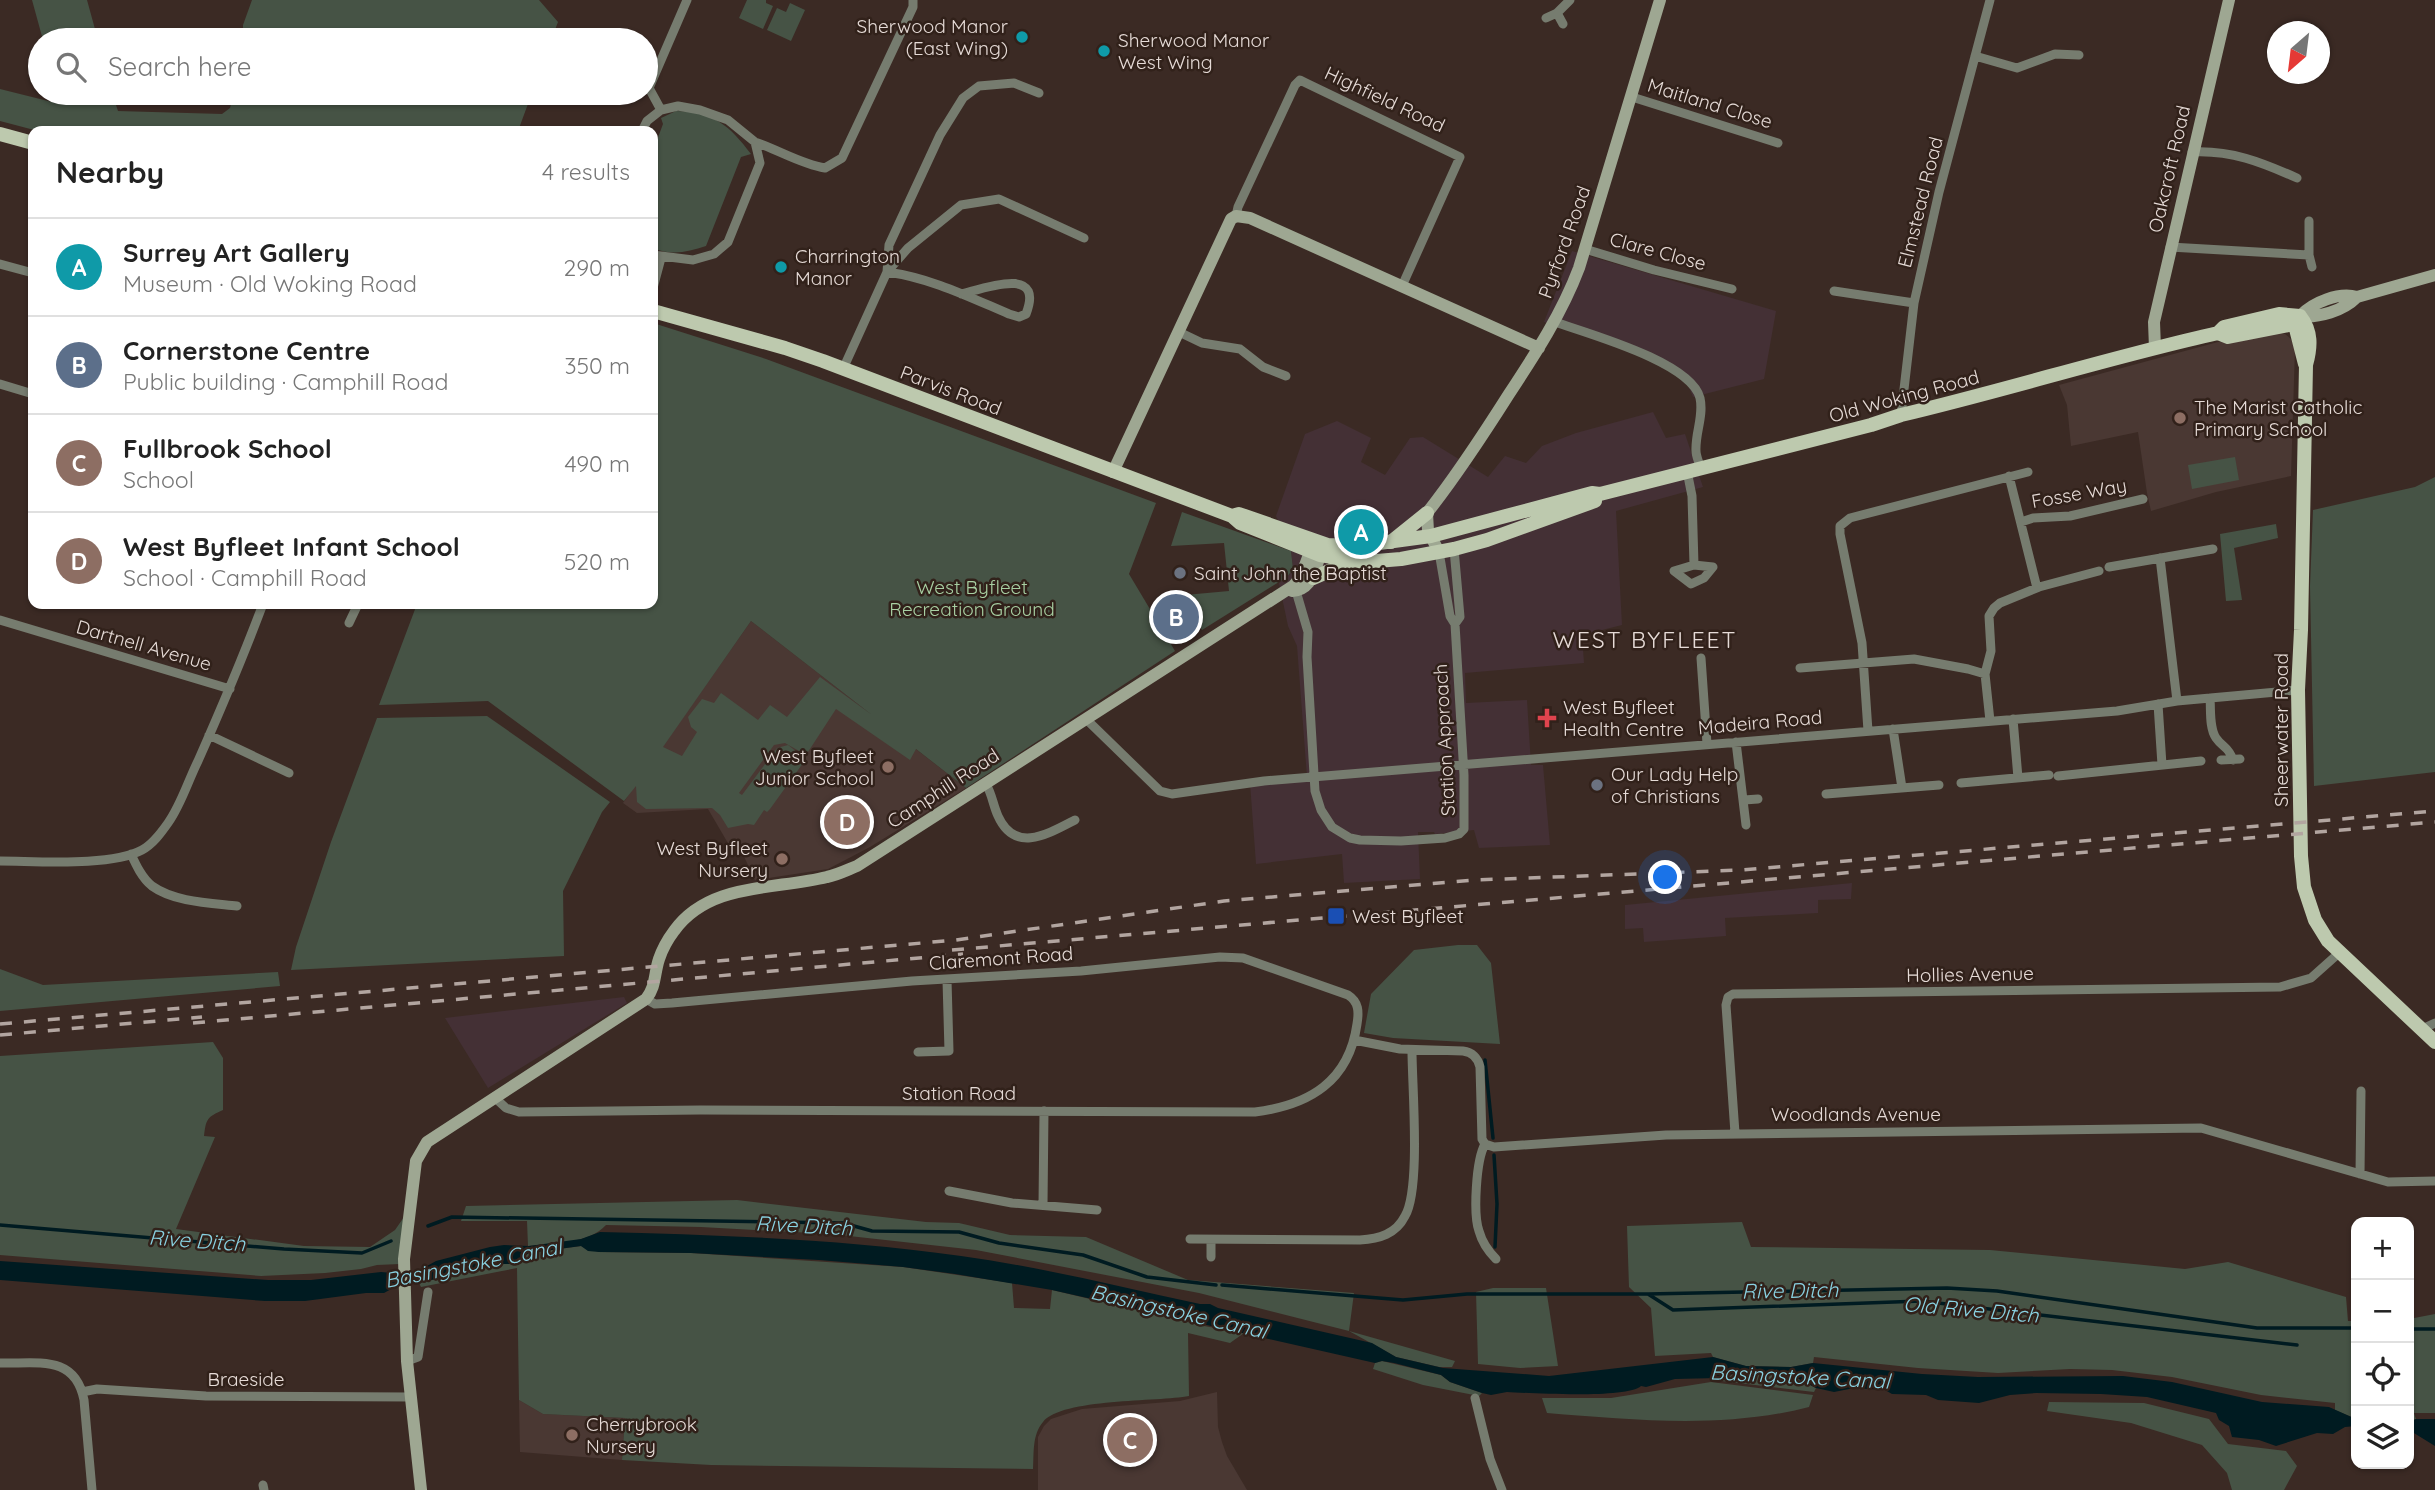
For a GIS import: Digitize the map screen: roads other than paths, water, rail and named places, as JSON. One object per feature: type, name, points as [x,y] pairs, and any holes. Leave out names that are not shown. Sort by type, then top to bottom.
[{"type":"main road","points":[[0,134],[28,142]]},
{"type":"main road","name":"Parvis Road","points":[[658,312],[774,345],[843,369],[1232,516],[1240,523],[1318,548]]},
{"type":"main road","name":"Old Woking Road","points":[[1318,548],[1390,543],[1445,533],[1592,493],[1600,495],[1858,428],[2155,348],[2218,333],[2228,337],[2289,325],[2300,316]]},
{"type":"main road","name":"Sheerwater Road","points":[[2300,316],[2309,326],[2310,351],[2306,365],[2298,690],[2304,887],[2320,930],[2339,953],[2428,1026],[2435,1042]]},
{"type":"main road","name":"Old Woking Road","points":[[1318,548],[1351,561],[1364,562],[1439,552],[1534,524],[1594,501],[1600,495]]},
{"type":"main road","points":[[1390,543],[1428,511]]},
{"type":"main road","points":[[1313,578],[1351,561]]},
{"type":"street","points":[[658,67],[687,0]]},
{"type":"street","points":[[644,126],[661,110],[678,106],[719,116],[755,142],[781,151],[807,165],[825,168],[842,158],[891,56],[913,7],[913,0]]},
{"type":"street","points":[[1546,18],[1557,13],[1570,0]]},
{"type":"street","name":"Pyrford Road","points":[[1428,511],[1465,463],[1539,348],[1572,286],[1660,0]]},
{"type":"street","name":"Elmstead Road","points":[[1901,415],[1914,303],[1939,191],[1990,0]]},
{"type":"street","name":"Oakcroft Road","points":[[2155,348],[2154,322],[2228,0]]},
{"type":"street","points":[[1557,13],[1563,24]]},
{"type":"street","points":[[1975,57],[2017,68],[2055,54],[2078,55]]},
{"type":"street","name":"Highfield Road","points":[[1113,472],[1231,219],[1236,216],[1295,85],[1300,80],[1460,158],[1402,286]]},
{"type":"street","points":[[887,272],[889,245],[940,135],[963,98],[979,86],[1014,83],[1039,93]]},
{"type":"street","name":"Maitland Close","points":[[1632,97],[1778,143]]},
{"type":"street","points":[[658,104],[661,110]]},
{"type":"street","points":[[658,256],[693,260],[714,254],[728,242],[760,163],[755,142]]},
{"type":"street","points":[[2192,152],[2216,151],[2266,164],[2297,178]]},
{"type":"street","points":[[843,369],[887,272],[908,248],[961,205],[999,199],[1084,238]]},
{"type":"street","points":[[1236,216],[1250,218],[1539,348]]},
{"type":"street","points":[[2309,221],[2309,256],[2312,267]]},
{"type":"street","points":[[2170,247],[2309,256]]},
{"type":"street","name":"Clare Close","points":[[1585,249],[1654,270],[1727,284]]},
{"type":"street","points":[[0,264],[28,272]]},
{"type":"street","points":[[887,272],[914,276],[1019,317],[1026,314],[1031,296],[1029,289],[1023,284],[1013,283],[961,294]]},
{"type":"street","name":"Old Woking Road","points":[[2300,316],[2314,318],[2350,305],[2357,297],[2435,275]]},
{"type":"street","points":[[1834,291],[1914,303]]},
{"type":"street","points":[[1555,321],[1659,360],[1692,383],[1699,393],[1701,403],[1692,496],[1694,565]]},
{"type":"street","points":[[1179,332],[1202,343],[1240,349],[1263,367],[1286,376]]},
{"type":"street","points":[[0,384],[28,392]]},
{"type":"street","points":[[1868,731],[1864,662],[1857,612],[1840,534],[1842,523],[1850,518],[2028,472]]},
{"type":"street","points":[[2009,476],[2037,588]]},
{"type":"street","name":"Fosse Way","points":[[2021,522],[2033,518],[2070,516],[2143,499]]},
{"type":"street","points":[[1428,511],[1454,549]]},
{"type":"street","points":[[1428,511],[1427,526],[1439,552]]},
{"type":"street","points":[[1313,578],[1318,548]]},
{"type":"street","name":"Camphill Road","points":[[1290,591],[1318,548]]},
{"type":"street","name":"Station Approach","points":[[1454,549],[1460,617],[1455,624]]},
{"type":"street","points":[[2109,567],[2213,549]]},
{"type":"street","name":"Station Approach","points":[[1313,777],[1321,810],[1337,831],[1360,841],[1423,840],[1452,836],[1464,829],[1464,764],[1455,624],[1450,617],[1439,552]]},
{"type":"street","points":[[2160,558],[2177,701]]},
{"type":"street","points":[[1990,721],[1985,674],[1991,651],[1989,616],[1994,608],[2037,588],[2099,571]]},
{"type":"street","name":"Camphill Road","points":[[646,999],[654,986],[659,959],[665,946],[680,923],[696,909],[717,898],[743,890],[826,878],[839,873],[889,846],[1290,591],[1308,585],[1313,578]]},
{"type":"street","points":[[1290,591],[1308,632],[1313,777]]},
{"type":"street","name":"Dartnell Avenue","points":[[0,620],[230,689],[261,609]]},
{"type":"street","points":[[349,623],[356,609]]},
{"type":"street","points":[[1702,658],[1707,744]]},
{"type":"street","points":[[1800,668],[1914,659],[1985,674]]},
{"type":"street","points":[[0,861],[95,860],[131,854],[156,840],[170,821],[230,689]]},
{"type":"street","name":"Madeira Road","points":[[1087,720],[1164,793],[1464,764],[2117,711],[2177,701],[2298,690]]},
{"type":"street","points":[[2210,698],[2213,733],[2218,742],[2229,749],[2236,759],[2221,760]]},
{"type":"street","points":[[2158,704],[2162,765]]},
{"type":"street","points":[[2013,719],[2018,778]]},
{"type":"street","points":[[1893,729],[1902,788]]},
{"type":"street","points":[[209,735],[289,772]]},
{"type":"street","points":[[1736,742],[1746,825]]},
{"type":"street","points":[[1961,782],[2201,761]]},
{"type":"street","points":[[986,784],[1005,828],[1016,835],[1026,839],[1035,838],[1064,830],[1075,820]]},
{"type":"street","points":[[1826,794],[1939,785]]},
{"type":"street","points":[[1744,800],[1758,799]]},
{"type":"street","points":[[131,854],[150,885],[166,893],[202,902],[237,906]]},
{"type":"street","name":"Hollies Avenue","points":[[1735,1133],[1726,1005],[1728,997],[1733,994],[2280,988],[2311,978],[2339,953]]},
{"type":"street","name":"Claremont Road","points":[[646,999],[655,1004],[672,1003],[1069,972],[1220,957],[1243,958],[1353,998]]},
{"type":"street","points":[[918,1052],[949,1051],[947,980]]},
{"type":"street","name":"Station Road","points":[[494,1097],[506,1108],[516,1112],[1255,1112],[1315,1093],[1333,1080],[1354,1040],[1358,1009],[1353,998]]},
{"type":"street","points":[[421,1490],[407,1361],[404,1259],[418,1155],[433,1137],[646,999]]},
{"type":"street","points":[[1354,1040],[1412,1051],[1466,1051],[1478,1059],[1481,1137],[1485,1144],[1478,1159],[1478,1225],[1485,1247],[1496,1259]]},
{"type":"street","points":[[1190,1239],[1360,1240],[1380,1237],[1398,1227],[1409,1208],[1413,1188],[1412,1051]]},
{"type":"street","points":[[2360,1174],[2361,1091]]},
{"type":"street","points":[[1043,1205],[1044,1111]]},
{"type":"street","name":"Woodlands Avenue","points":[[1485,1144],[1498,1147],[1735,1133],[2201,1128],[2391,1183],[2435,1181]]},
{"type":"street","points":[[949,1191],[1012,1203],[1097,1210]]},
{"type":"street","points":[[1211,1240],[1211,1257]]},
{"type":"street","points":[[407,1361],[418,1357],[428,1292]]},
{"type":"street","points":[[2,1363],[57,1365],[72,1373],[82,1392],[92,1490]]},
{"type":"street","name":"Braeside","points":[[82,1392],[97,1389],[206,1396],[410,1397]]},
{"type":"street","points":[[1475,1398],[1490,1459],[1503,1490]]},
{"type":"water","name":"Basingstoke Canal","points":[[600,1232],[736,1236],[916,1250],[991,1261],[1210,1304],[1372,1343],[1396,1357],[1443,1368],[1549,1376],[1713,1357],[1746,1366],[1791,1367],[1813,1363],[1978,1377],[2123,1376],[2172,1382],[2262,1402],[2329,1407],[2351,1417],[2351,1426],[2333,1434],[2317,1433],[2276,1446],[2259,1440],[2232,1437],[2229,1426],[2219,1420],[2216,1413],[2147,1397],[2036,1393],[2010,1395],[1979,1403],[1938,1400],[1926,1395],[1892,1394],[1885,1390],[1854,1388],[1834,1392],[1816,1388],[1791,1375],[1735,1373],[1718,1378],[1675,1379],[1617,1393],[1507,1392],[1491,1395],[1450,1382],[1441,1375],[1394,1363],[1375,1363],[1052,1290],[903,1267],[819,1260],[691,1253],[599,1252],[588,1251],[581,1246],[529,1253],[511,1264],[496,1264],[419,1283],[406,1281],[384,1293],[305,1301],[265,1301],[0,1280],[0,1261],[268,1280],[311,1280],[381,1272],[405,1274],[418,1271],[436,1261],[490,1247],[529,1246],[581,1239]]},
{"type":"water","points":[[2435,1419],[2435,1446],[2414,1433],[2414,1420]]},
{"type":"waterway","points":[[1485,1060],[1493,1138]]},
{"type":"waterway","points":[[1494,1155],[1497,1204],[1495,1247]]},
{"type":"waterway","name":"Rive Ditch","points":[[428,1226],[452,1217],[843,1223],[872,1231],[959,1232],[999,1243],[1083,1255],[1147,1277],[1216,1285]]},
{"type":"waterway","name":"Rive Ditch","points":[[0,1225],[362,1253],[391,1241]]},
{"type":"waterway","name":"Rive Ditch","points":[[1222,1285],[1403,1300],[1467,1294],[1648,1294],[1947,1288],[1997,1291],[2257,1328],[2351,1328]]},
{"type":"waterway","name":"Old Rive Ditch","points":[[1648,1294],[1673,1310],[1921,1301],[2297,1345]]},
{"type":"waterway","name":"Rive Ditch","points":[[2414,1329],[2435,1329]]},
{"type":"railway","points":[[0,1024],[956,940],[1224,901],[1475,880],[1741,870],[2435,811]]},
{"type":"railway","points":[[952,950],[2435,822]]},
{"type":"railway","points":[[193,1023],[963,954]]},
{"type":"railway","points":[[0,1035],[202,1017]]},
{"type":"place","name":"Sherwood Manor (East Wing)","points":[[1022,37]]},
{"type":"place","name":"Sherwood Manor West Wing","points":[[1104,51]]},
{"type":"place","name":"Charrington Manor","points":[[781,267]]},
{"type":"place","name":"The Marist Catholic Primary School","points":[[2180,418]]},
{"type":"place","name":"Surrey Art Gallery","points":[[1361,532]]},
{"type":"place","name":"Saint John the Baptist","points":[[1180,573]]},
{"type":"place","name":"Cornerstone Centre","points":[[1176,617]]},
{"type":"place","name":"West Byfleet Health Centre","points":[[1547,718]]},
{"type":"place","name":"West Byfleet Junior School","points":[[888,767]]},
{"type":"place","name":"Our Lady Help of Christians","points":[[1597,785]]},
{"type":"place","name":"West Byfleet Infant School","points":[[847,822]]},
{"type":"place","name":"West Byfleet Nursery","points":[[782,859]]},
{"type":"place","name":"West Byfleet","points":[[1336,916]]},
{"type":"place","name":"Cherrybrook Nursery","points":[[572,1435]]},
{"type":"place","name":"Fullbrook School","points":[[1130,1440]]},
{"type":"district","name":"WEST BYFLEET","points":[[1645,639]]},
{"type":"park label","name":"West Byfleet Recreation Ground","points":[[972,598]]}]
